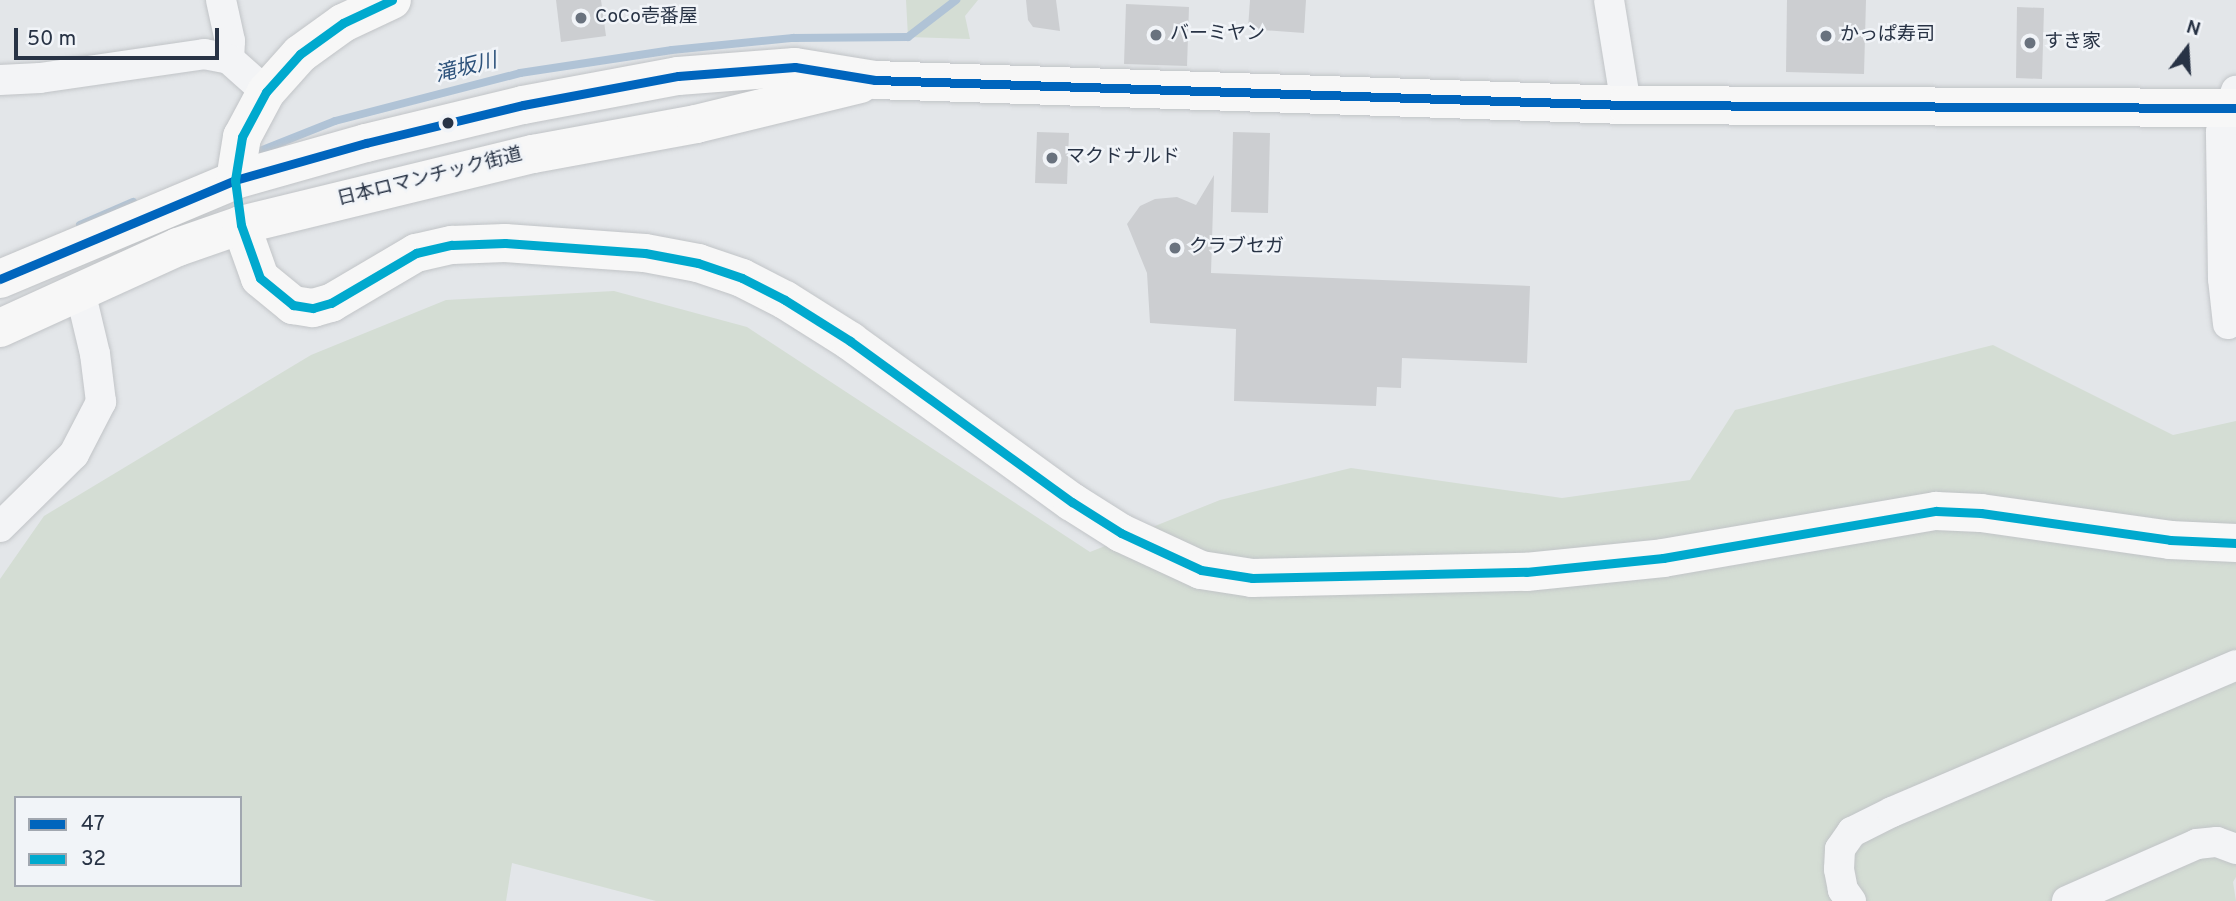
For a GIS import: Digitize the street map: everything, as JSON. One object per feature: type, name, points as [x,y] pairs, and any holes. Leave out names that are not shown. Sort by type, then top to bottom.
[{"type":"main road","points":[[393,0],[343,23],[300,54],[266,92],[242,136],[235,180],[241,225],[260,278],[293,305],[313,308],[331,303],[415,253],[452,245],[505,243],[645,253],[698,263],[742,278],[785,300],[850,341],[1072,502],[1121,533],[1201,570],[1252,578],[1526,572],[1663,558],[1936,511],[1981,513],[2170,540],[2236,543]]},
{"type":"main road","name":"日本ロマンチック街道","points":[[0,279],[235,180],[366,143],[523,105],[678,76],[795,67],[876,80],[1626,105],[2234,102]]},
{"type":"main road","name":"日本ロマンチック街道","points":[[0,328],[178,247],[241,225],[533,154],[696,124],[876,80]]},
{"type":"street","points":[[221,0],[230,41],[229,59]]},
{"type":"street","points":[[1609,0],[1626,105]]},
{"type":"street","points":[[0,80],[40,78],[204,54],[229,59],[266,92]]},
{"type":"street","points":[[2228,324],[2223,279],[2221,132],[2234,102]]},
{"type":"street","points":[[0,527],[74,454],[101,402],[95,354],[80,291]]},
{"type":"street","points":[[1851,901],[1843,890],[1839,869],[1840,849],[1852,832],[1892,812],[2236,665]]},
{"type":"street","points":[[2067,901],[2197,844],[2217,842],[2236,849]]},
{"type":"shaded area","points":[[906,0],[978,0],[965,16],[970,39],[908,37]]},
{"type":"shaded area","points":[[614,291],[747,327],[1090,552],[1220,500],[1351,468],[1562,498],[1690,480],[1735,410],[1993,345],[2173,435],[2236,421],[2236,877],[2233,882],[2236,901],[656,901],[512,863],[506,901],[0,901],[0,579],[44,516],[311,355],[446,300]]},
{"type":"building","name":"CoCo壱番屋","points":[[556,0],[601,0],[606,36],[561,42]]},
{"type":"building","points":[[1026,0],[1056,0],[1060,31],[1033,27],[1028,20]]},
{"type":"building","points":[[1250,0],[1306,0],[1304,33],[1248,29]]},
{"type":"building","name":"かっぱ寿司","points":[[1787,0],[1866,0],[1864,74],[1786,72]]},
{"type":"building","name":"バーミヤン","points":[[1126,4],[1189,7],[1187,66],[1124,64]]},
{"type":"building","name":"すき家","points":[[2017,7],[2044,8],[2042,79],[2016,78]]},
{"type":"building","name":"マクドナルド","points":[[1037,132],[1069,133],[1067,184],[1035,183]]},
{"type":"building","points":[[1233,132],[1270,133],[1268,213],[1231,212]]},
{"type":"building","points":[[1214,175],[1211,273],[1530,286],[1527,363],[1402,358],[1401,388],[1377,387],[1376,406],[1234,401],[1236,329],[1150,323],[1147,273],[1127,224],[1140,206],[1155,199],[1177,197],[1196,205]]},
{"type":"waterway","name":"滝坂川","points":[[252,154],[335,121],[520,73],[672,50],[793,38],[908,37],[956,0]]},
{"type":"waterway","name":"滝坂川","points":[[80,225],[133,202]]},
{"type":"transit line","name":"32","points":[[392,0],[343,23],[300,54],[266,92],[242,137],[235,180],[241,225],[260,278],[293,305],[313,308],[331,303],[416,253],[452,245],[505,243],[645,253],[698,263],[742,278],[785,300],[850,341],[1072,502],[1121,533],[1201,570],[1252,578],[1526,572],[1663,558],[1936,511],[1981,513],[2170,540],[2236,543]]},
{"type":"transit line","name":"47","points":[[0,279],[235,180],[366,143],[523,105],[678,76],[795,67],[875,80],[1626,105],[2236,108]]},
{"type":"place","name":"CoCo壱番屋","points":[[581,18]]},
{"type":"place","name":"バーミヤン","points":[[1156,35]]},
{"type":"place","name":"かっぱ寿司","points":[[1826,36]]},
{"type":"place","name":"すき家","points":[[2030,43]]},
{"type":"place","name":"マクドナルド","points":[[1052,158]]},
{"type":"place","name":"クラブセガ","points":[[1175,248]]}]
